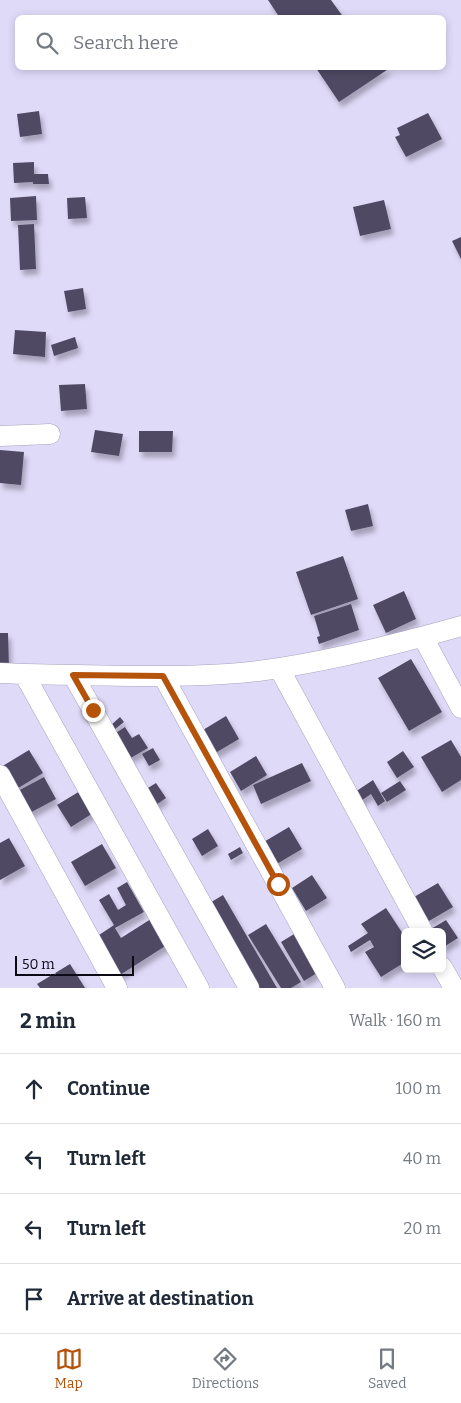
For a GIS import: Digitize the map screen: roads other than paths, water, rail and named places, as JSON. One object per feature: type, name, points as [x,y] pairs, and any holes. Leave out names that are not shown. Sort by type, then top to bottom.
[{"type":"street","points":[[0,436],[50,434]]},
{"type":"street","points":[[0,674],[163,676],[221,674],[279,668],[357,654],[461,626]]},
{"type":"street","points":[[423,637],[461,708]]},
{"type":"street","points":[[279,668],[421,928]]},
{"type":"street","points":[[24,674],[199,988]]},
{"type":"street","points":[[73,675],[250,988]]},
{"type":"street","points":[[163,676],[336,988]]},
{"type":"street","points":[[0,775],[117,988]]},
{"type":"street","points":[[445,973],[454,988]]}]
